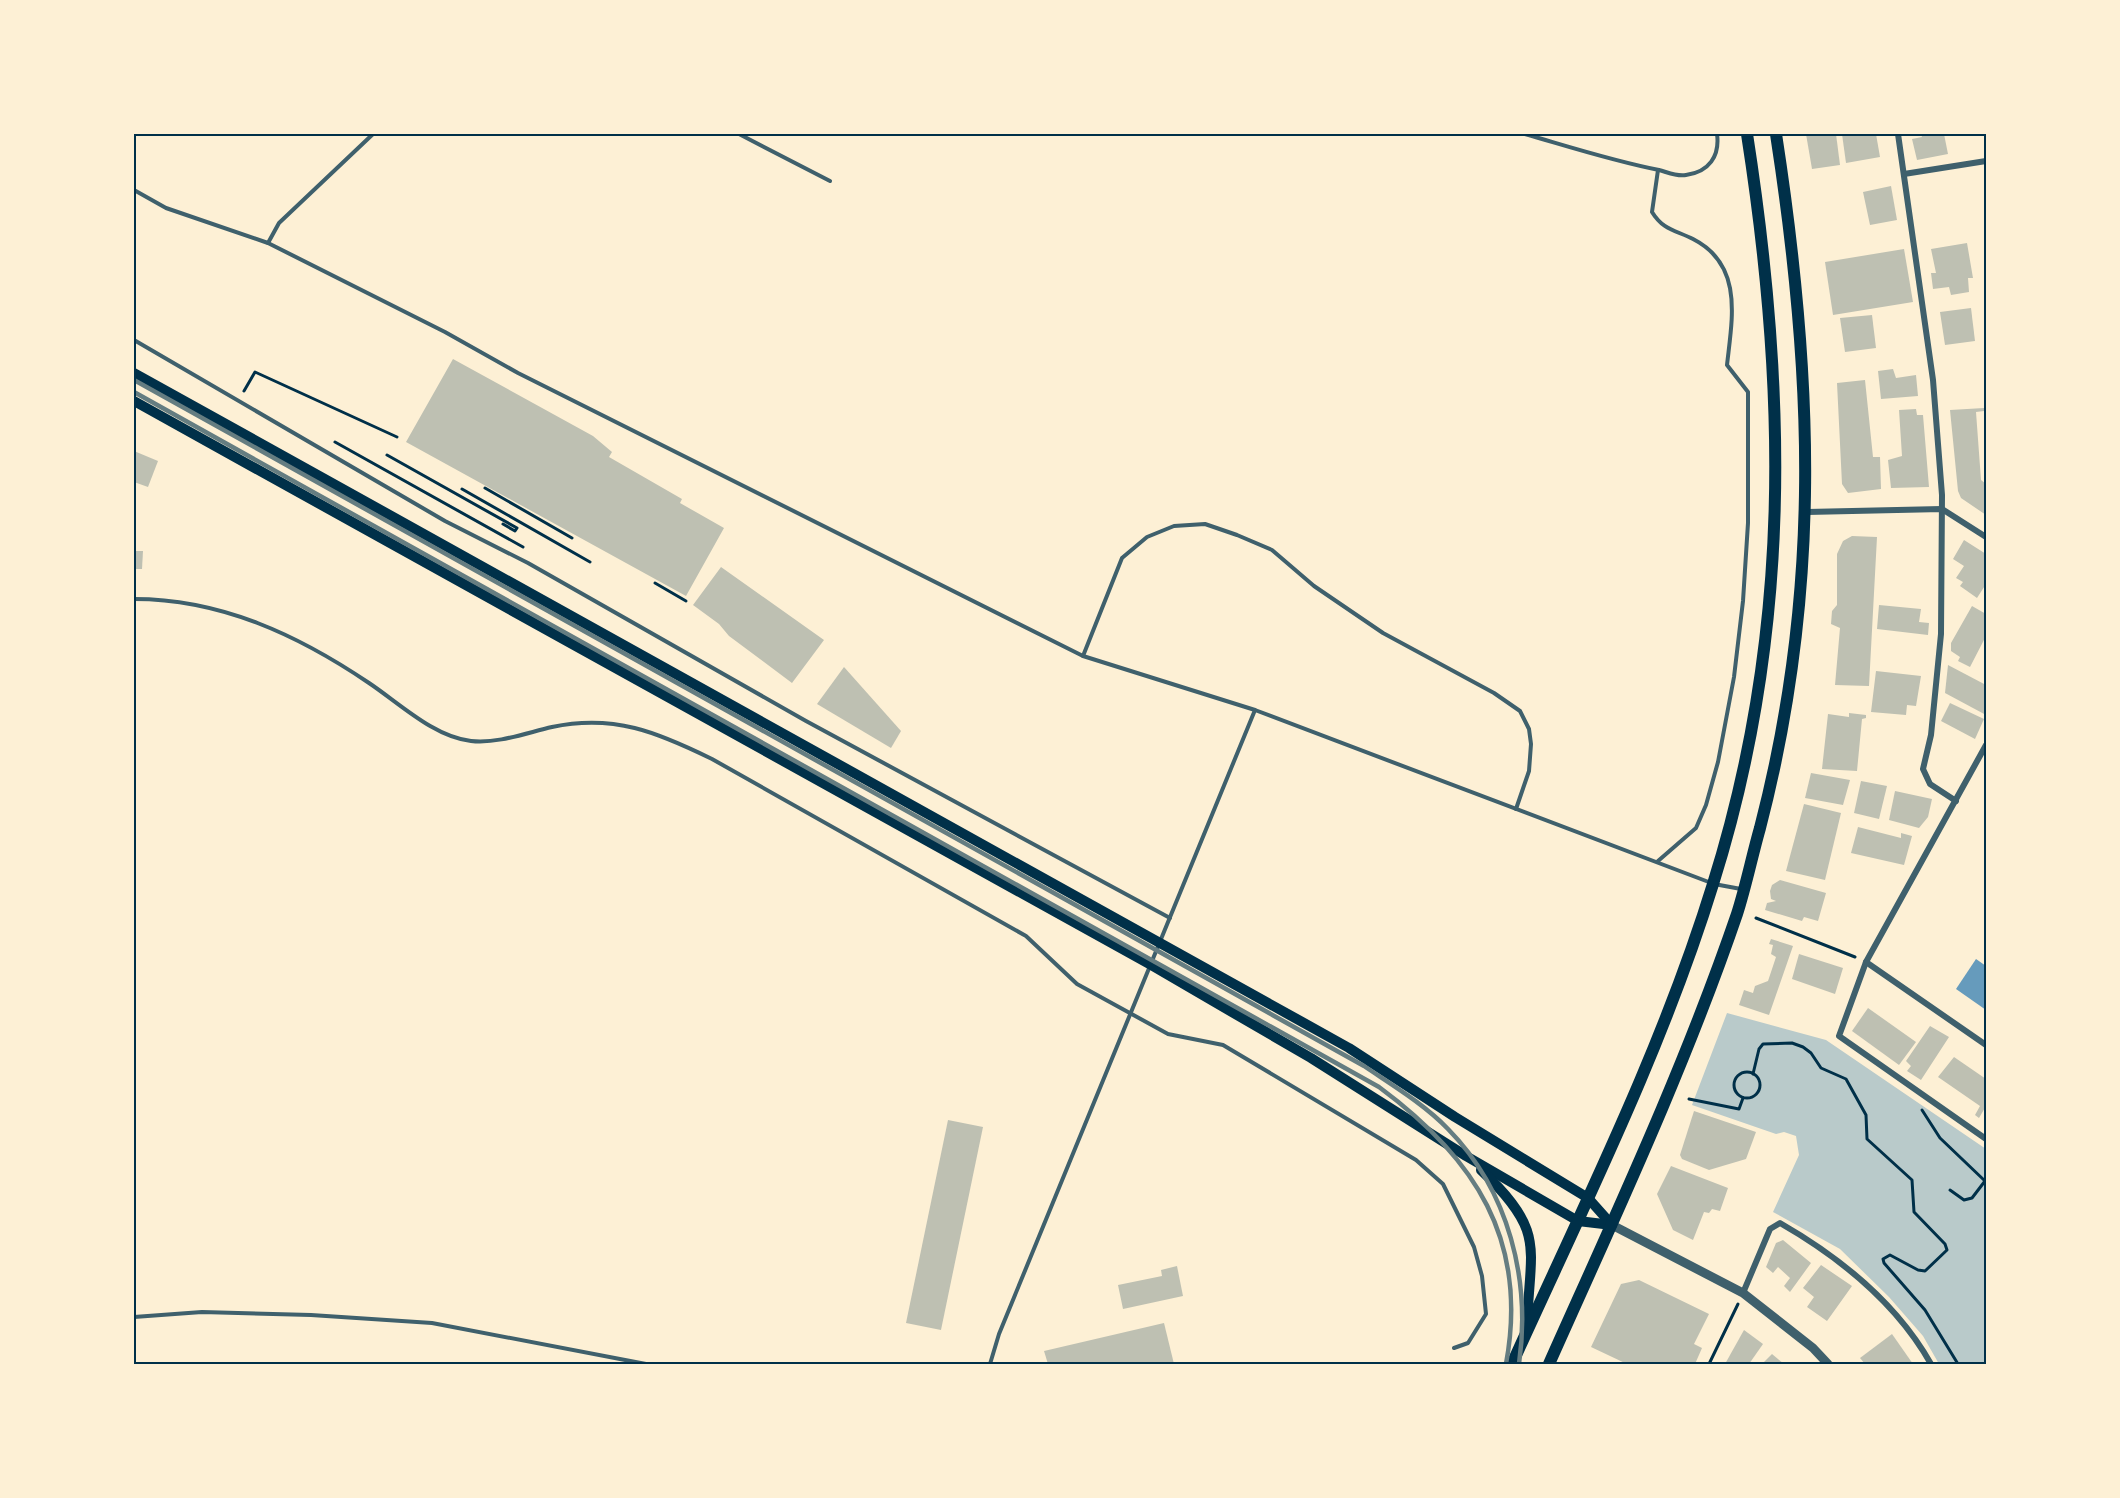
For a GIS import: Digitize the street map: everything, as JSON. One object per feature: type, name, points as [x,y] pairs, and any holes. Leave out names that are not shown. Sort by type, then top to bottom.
[{"type":"highway","points":[[1512,1365],[1578,1221],[1650,1053],[1714,884],[1741,783],[1768,630],[1777,509],[1774,362],[1748,134]]},
{"type":"highway","points":[[1549,1365],[1676,1074],[1744,890],[1773,778],[1787,705],[1799,624],[1807,512],[1802,360],[1776,134]]},
{"type":"main road","points":[[134,373],[1349,1048],[1588,1198],[1612,1225]]},
{"type":"main road","points":[[134,401],[1151,965],[1311,1058],[1466,1156],[1578,1221],[1612,1225]]},
{"type":"main road","points":[[1466,1156],[1509,1198],[1528,1232],[1532,1269],[1527,1332]]},
{"type":"street","points":[[1898,134],[1933,380],[1942,509],[1941,634],[1931,735],[1923,770],[1930,784],[1956,801]]},
{"type":"street","points":[[1904,174],[1986,161]]},
{"type":"street","points":[[1807,512],[1942,509],[1986,537]]},
{"type":"street","points":[[1986,745],[1866,962],[1839,1036],[1986,1139]]},
{"type":"street","points":[[1866,962],[1986,1045]]},
{"type":"street","points":[[1743,1293],[1770,1229],[1780,1222],[1824,1249],[1877,1294],[1922,1347],[1931,1365]]},
{"type":"street","points":[[1612,1225],[1743,1293],[1813,1348],[1828,1365]]},
{"type":"lane","points":[[268,243],[279,223],[373,134]]},
{"type":"lane","points":[[740,134],[830,181]]},
{"type":"lane","points":[[1525,134],[1625,165],[1683,176],[1700,172],[1714,158],[1719,147],[1717,134]]},
{"type":"lane","points":[[1658,170],[1652,212],[1659,224],[1695,240],[1715,255],[1728,280],[1734,301],[1727,365],[1748,392],[1748,523],[1743,601],[1718,762],[1706,805],[1696,828],[1658,861]]},
{"type":"lane","points":[[134,190],[166,208],[268,243],[446,332],[529,379],[1083,656],[1255,710],[1714,884],[1744,890]]},
{"type":"lane","points":[[134,340],[207,380],[446,521],[528,563],[806,721],[1170,918]]},
{"type":"lane","points":[[1083,656],[1122,558],[1147,537],[1174,526],[1205,524],[1237,535],[1272,550],[1314,586],[1383,633],[1494,693],[1520,711],[1529,729],[1531,744],[1529,771],[1516,809]]},
{"type":"lane","points":[[134,599],[225,611],[282,631],[334,660],[441,732],[471,741],[501,739],[555,727],[592,723],[626,724],[665,736],[712,759],[1026,936],[1077,984],[1168,1034],[1223,1046],[1416,1160],[1443,1184],[1474,1247],[1482,1276],[1486,1314],[1468,1343],[1454,1348]]},
{"type":"lane","points":[[990,1365],[999,1334],[1255,710]]},
{"type":"lane","points":[[134,1317],[202,1312],[310,1315],[432,1323],[620,1362],[645,1365]]},
{"type":"path","points":[[235,391],[242,395],[255,372],[397,437]]},
{"type":"path","points":[[244,392],[252,397]]},
{"type":"path","points":[[330,440],[526,548]]},
{"type":"path","points":[[387,455],[517,528],[515,531],[503,524]]},
{"type":"path","points":[[485,488],[572,538]]},
{"type":"path","points":[[462,489],[591,562]]},
{"type":"path","points":[[655,583],[686,601]]},
{"type":"path","points":[[1756,918],[1866,962]]},
{"type":"path","points":[[1753,1074],[1741,1074],[1735,1080],[1736,1092],[1743,1098],[1751,1098],[1758,1092],[1760,1084],[1753,1074],[1759,1049],[1763,1044],[1792,1043],[1811,1053],[1821,1068],[1846,1079],[1851,1084],[1866,1115],[1867,1140],[1912,1180],[1914,1212],[1945,1244],[1947,1250],[1925,1271],[1918,1270],[1890,1255],[1883,1259],[1884,1263],[1931,1319],[1958,1365]]},
{"type":"path","points":[[1920,1094],[1919,1103],[1931,1125],[1986,1181],[1972,1198],[1964,1200],[1950,1190]]},
{"type":"path","points":[[1689,1099],[1739,1109],[1743,1098]]},
{"type":"path","points":[[1709,1365],[1743,1293]]},
{"type":"shaded area","points":[[1727,1013],[1826,1040],[1986,1149],[1986,1364],[1939,1364],[1923,1336],[1889,1297],[1840,1249],[1773,1212],[1799,1155],[1796,1136],[1784,1132],[1776,1134],[1692,1105]]},
{"type":"water","points":[[1976,959],[1986,966],[1986,1010],[1956,989]]},
{"type":"building","points":[[1806,134],[1836,134],[1840,165],[1812,169]]},
{"type":"building","points":[[1842,134],[1876,134],[1880,157],[1846,163]]},
{"type":"building","points":[[1921,134],[1944,134],[1948,154],[1917,160],[1912,139],[1922,137]]},
{"type":"building","points":[[1891,186],[1897,220],[1870,225],[1863,192]]},
{"type":"building","points":[[1967,243],[1973,278],[1968,278],[1969,292],[1951,295],[1949,287],[1933,289],[1931,273],[1936,273],[1931,249]]},
{"type":"building","points":[[1904,249],[1913,302],[1833,315],[1825,262]]},
{"type":"building","points":[[1971,308],[1975,341],[1945,345],[1940,312]]},
{"type":"building","points":[[1872,315],[1876,348],[1845,352],[1840,318]]},
{"type":"building","points":[[453,359],[593,436],[612,452],[609,457],[682,499],[680,503],[724,528],[686,596],[406,442]]},
{"type":"building","points":[[1893,369],[1896,378],[1916,375],[1918,396],[1881,399],[1878,371]]},
{"type":"building","points":[[1865,380],[1873,457],[1880,457],[1881,489],[1848,493],[1842,484],[1837,383]]},
{"type":"building","points":[[1984,408],[1984,411],[1976,412],[1981,480],[1986,484],[1986,515],[1961,498],[1958,491],[1950,410]]},
{"type":"building","points":[[1916,409],[1917,415],[1923,415],[1929,487],[1891,488],[1888,460],[1902,456],[1899,410]]},
{"type":"building","points":[[134,451],[158,461],[148,487],[134,482]]},
{"type":"building","points":[[1852,536],[1877,537],[1869,686],[1835,685],[1840,628],[1831,624],[1832,611],[1837,605],[1837,554],[1843,541]]},
{"type":"building","points":[[1964,540],[1986,554],[1986,584],[1977,598],[1960,586],[1963,582],[1956,578],[1964,566],[1953,559]]},
{"type":"building","points":[[134,551],[143,551],[142,569],[134,569]]},
{"type":"building","points":[[721,567],[824,640],[792,683],[729,636],[719,624],[693,605]]},
{"type":"building","points":[[1879,605],[1921,609],[1919,622],[1929,623],[1928,635],[1877,629]]},
{"type":"building","points":[[1972,606],[1986,614],[1986,636],[1970,667],[1958,661],[1960,657],[1951,651],[1951,643]]},
{"type":"building","points":[[1948,665],[1986,685],[1986,715],[1945,693]]},
{"type":"building","points":[[844,667],[901,731],[891,748],[817,704]]},
{"type":"building","points":[[1876,671],[1921,676],[1916,706],[1907,705],[1906,715],[1871,712]]},
{"type":"building","points":[[1950,703],[1984,719],[1975,739],[1941,721]]},
{"type":"building","points":[[1849,713],[1866,715],[1866,718],[1862,719],[1857,771],[1822,769],[1828,714],[1849,717]]},
{"type":"building","points":[[1811,773],[1850,780],[1843,805],[1805,798]]},
{"type":"building","points":[[1861,781],[1887,786],[1879,819],[1854,813]]},
{"type":"building","points":[[1895,791],[1932,799],[1928,817],[1919,828],[1889,820]]},
{"type":"building","points":[[1804,804],[1841,813],[1825,880],[1786,871]]},
{"type":"building","points":[[1858,827],[1901,838],[1901,833],[1912,836],[1904,865],[1851,853]]},
{"type":"building","points":[[1780,880],[1826,893],[1818,921],[1804,917],[1802,921],[1765,910],[1767,903],[1776,901],[1771,899],[1770,891],[1772,885]]},
{"type":"building","points":[[1771,939],[1793,946],[1769,1015],[1739,1005],[1744,990],[1753,993],[1755,986],[1768,981],[1776,957],[1771,954],[1773,945],[1769,944]]},
{"type":"building","points":[[1799,954],[1843,968],[1835,994],[1792,979]]},
{"type":"building","points":[[1868,1008],[1916,1042],[1899,1065],[1852,1031]]},
{"type":"building","points":[[1930,1026],[1949,1037],[1921,1080],[1907,1071],[1911,1066],[1906,1061]]},
{"type":"building","points":[[1954,1057],[1986,1079],[1986,1106],[1979,1118],[1975,1115],[1980,1106],[1938,1077]]},
{"type":"building","points":[[1694,1111],[1756,1132],[1746,1159],[1709,1170],[1682,1159],[1680,1155]]},
{"type":"building","points":[[948,1120],[983,1127],[941,1330],[906,1323]]},
{"type":"building","points":[[1671,1166],[1728,1188],[1720,1211],[1712,1209],[1709,1213],[1704,1212],[1693,1240],[1673,1230],[1657,1194]]},
{"type":"building","points":[[1783,1240],[1811,1263],[1790,1292],[1784,1286],[1790,1278],[1778,1267],[1773,1273],[1766,1267],[1776,1243]]},
{"type":"building","points":[[1821,1265],[1852,1286],[1827,1321],[1807,1307],[1814,1297],[1803,1288]]},
{"type":"building","points":[[1177,1266],[1183,1296],[1123,1309],[1118,1285],[1162,1276],[1161,1270]]},
{"type":"building","points":[[1639,1280],[1709,1314],[1694,1344],[1702,1348],[1695,1364],[1627,1364],[1591,1347],[1621,1284]]},
{"type":"building","points":[[1164,1323],[1174,1364],[1048,1364],[1044,1351]]},
{"type":"building","points":[[1744,1330],[1763,1344],[1749,1364],[1725,1364]]},
{"type":"building","points":[[1892,1334],[1913,1364],[1865,1364],[1860,1358]]},
{"type":"building","points":[[1772,1354],[1784,1364],[1762,1364]]},
{"type":"railway","points":[[134,380],[1364,1066],[1408,1095],[1439,1120],[1469,1153],[1487,1180],[1500,1208],[1511,1238],[1522,1301],[1519,1364]]},
{"type":"railway","points":[[134,392],[1379,1087],[1413,1114],[1443,1143],[1467,1173],[1487,1206],[1501,1241],[1509,1278],[1511,1319],[1506,1364]]}]
